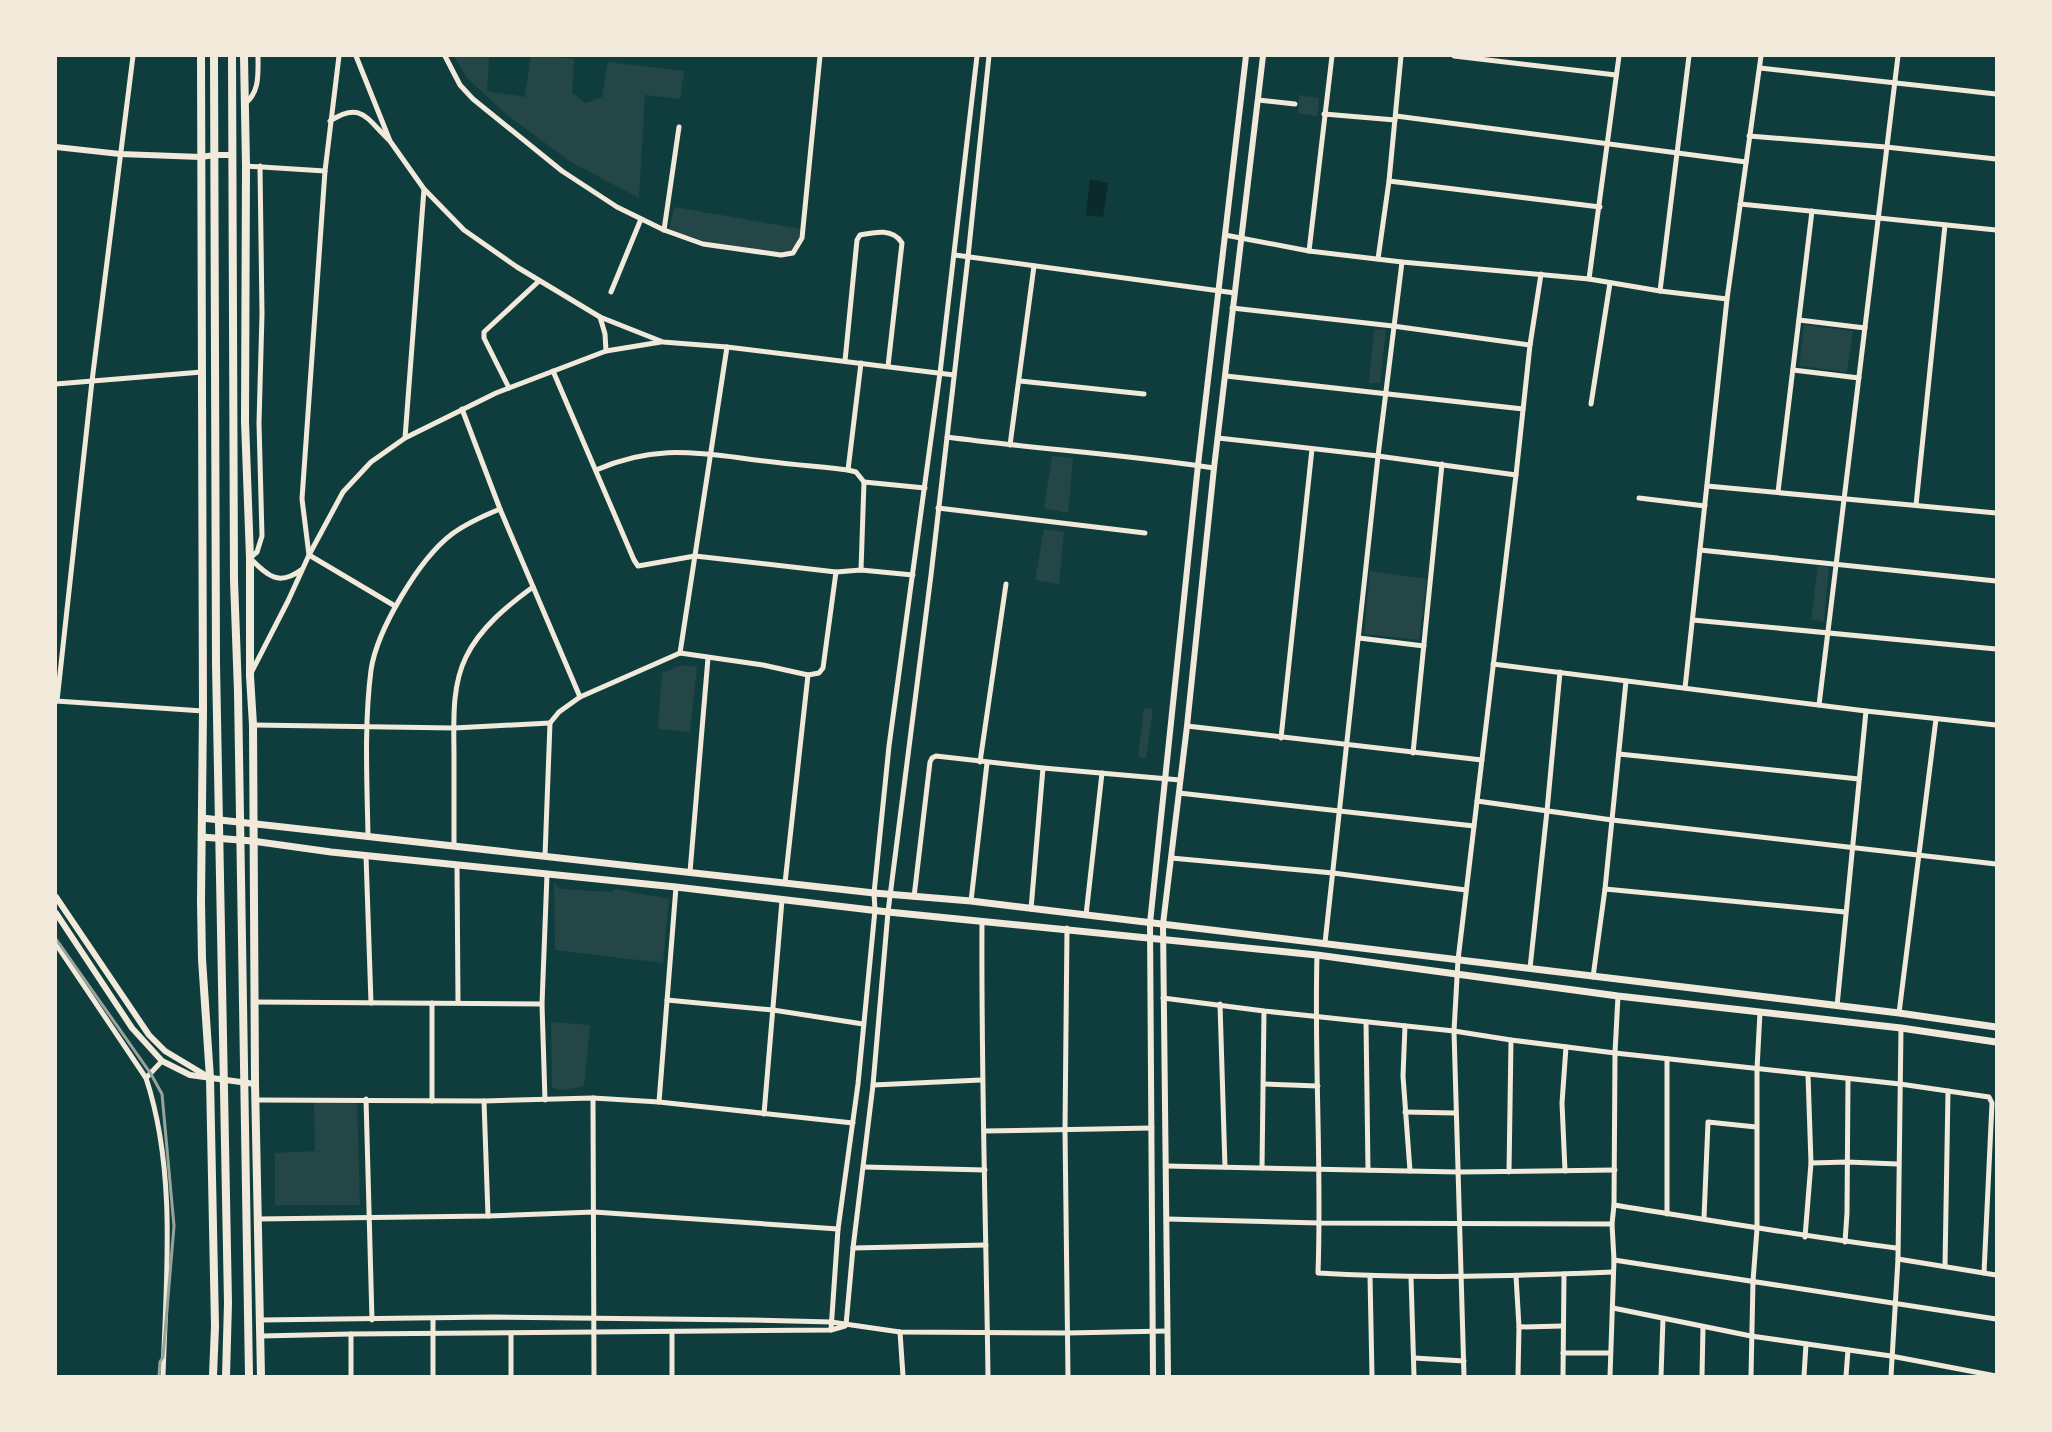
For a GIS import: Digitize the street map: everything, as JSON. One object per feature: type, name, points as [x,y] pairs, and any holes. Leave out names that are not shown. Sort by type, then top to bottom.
[{"type":"highway","points":[[214,56],[216,664],[228,1303],[226,1377]]},
{"type":"highway","points":[[232,56],[234,568],[249,1377]]},
{"type":"highway","points":[[234,383],[244,383]]},
{"type":"main road","points":[[201,56],[202,959],[210,1078],[215,1326],[213,1377]]},
{"type":"main road","points":[[244,56],[246,166],[244,383],[250,558],[249,676],[253,725],[255,1100],[261,1377]]},
{"type":"main road","points":[[202,818],[874,893],[971,901],[1530,968],[1592,978],[1899,1013],[1996,1027]]},
{"type":"main road","points":[[202,837],[676,887],[888,912],[1067,928],[1317,955],[1618,996],[1901,1028],[1996,1042]]},
{"type":"street","points":[[133,56],[92,381],[56,701],[203,711]]},
{"type":"street","points":[[244,104],[256,91],[258,56]]},
{"type":"street","points":[[309,555],[302,499],[325,171],[339,56]]},
{"type":"street","points":[[356,56],[390,141]]},
{"type":"street","points":[[445,56],[460,85],[473,99],[562,171],[617,207],[664,230],[703,244],[781,255],[793,253],[802,238],[820,56]]},
{"type":"street","points":[[831,1330],[838,1229],[853,1123],[889,746],[940,373],[977,56]]},
{"type":"street","points":[[846,1325],[873,1085],[890,894],[947,437],[989,56]]},
{"type":"street","points":[[1153,1377],[1150,923],[1198,465],[1246,56]]},
{"type":"street","points":[[1168,1377],[1163,924],[1187,726],[1232,308],[1243,237],[1263,56]]},
{"type":"street","points":[[1309,251],[1332,56]]},
{"type":"street","points":[[1378,259],[1389,181],[1401,56]]},
{"type":"street","points":[[1454,56],[1616,75]]},
{"type":"street","points":[[1589,279],[1619,56]]},
{"type":"street","points":[[1660,291],[1689,56]]},
{"type":"street","points":[[1685,688],[1727,299],[1761,56]]},
{"type":"street","points":[[1819,705],[1898,56]]},
{"type":"street","points":[[1760,68],[1996,94]]},
{"type":"street","points":[[1258,100],[1296,104]]},
{"type":"street","points":[[330,121],[344,112],[360,112],[390,141],[424,189],[464,230],[600,317],[663,342]]},
{"type":"street","points":[[1324,114],[1396,118],[1746,162]]},
{"type":"street","points":[[664,230],[679,127]]},
{"type":"street","points":[[1749,136],[1996,159]]},
{"type":"street","points":[[56,147],[120,154],[201,157],[233,155]]},
{"type":"street","points":[[246,166],[325,171]]},
{"type":"street","points":[[260,166],[262,314],[259,423],[262,536],[257,552],[250,558],[262,570],[277,579],[286,579],[302,569]]},
{"type":"street","points":[[1389,181],[1600,207]]},
{"type":"street","points":[[405,438],[424,189]]},
{"type":"street","points":[[1740,204],[1996,230]]},
{"type":"street","points":[[1778,492],[1812,211]]},
{"type":"street","points":[[611,291],[641,219]]},
{"type":"street","points":[[1916,505],[1945,225]]},
{"type":"street","points":[[845,361],[857,240],[860,235],[884,231],[897,236],[902,243],[888,366]]},
{"type":"street","points":[[1225,235],[1309,251],[1589,279],[1727,299]]},
{"type":"street","points":[[955,255],[1234,293]]},
{"type":"street","points":[[1325,943],[1385,394],[1402,262]]},
{"type":"street","points":[[1010,445],[1034,266]]},
{"type":"street","points":[[1464,1377],[1455,1113],[1454,1031],[1458,960],[1530,345],[1541,274]]},
{"type":"street","points":[[509,388],[484,338],[484,332],[539,280]]},
{"type":"street","points":[[1591,404],[1610,283]]},
{"type":"street","points":[[1232,308],[1393,326],[1530,345]]},
{"type":"street","points":[[600,317],[605,334],[606,351]]},
{"type":"street","points":[[1799,320],[1865,328]]},
{"type":"street","points":[[249,676],[309,555],[344,492],[371,462],[405,438],[509,388],[606,351],[663,342],[727,347],[954,375]]},
{"type":"street","points":[[680,653],[727,347]]},
{"type":"street","points":[[848,470],[861,363]]},
{"type":"street","points":[[1793,370],[1859,378]]},
{"type":"street","points":[[553,371],[638,566],[695,556],[836,572],[861,570],[913,575]]},
{"type":"street","points":[[56,384],[202,372]]},
{"type":"street","points":[[1226,376],[1523,409]]},
{"type":"street","points":[[1020,381],[1144,394]]},
{"type":"street","points":[[462,409],[500,509],[580,697]]},
{"type":"street","points":[[947,437],[1136,457],[1214,468]]},
{"type":"street","points":[[1218,438],[1378,456],[1516,475]]},
{"type":"street","points":[[1281,738],[1312,449]]},
{"type":"street","points":[[596,470],[618,460],[638,455],[678,452],[856,472],[864,482],[861,570]]},
{"type":"street","points":[[1413,753],[1442,464]]},
{"type":"street","points":[[864,482],[924,488]]},
{"type":"street","points":[[1707,486],[1996,513]]},
{"type":"street","points":[[1639,498],[1705,506]]},
{"type":"street","points":[[938,508],[1145,533]]},
{"type":"street","points":[[368,836],[367,726],[371,668],[378,645],[395,606],[432,554],[450,536],[469,523],[500,509]]},
{"type":"street","points":[[1700,550],[1996,581]]},
{"type":"street","points":[[309,555],[395,606]]},
{"type":"street","points":[[545,856],[550,723],[567,705],[580,697],[680,653],[763,665],[808,675],[819,673],[823,668],[836,572]]},
{"type":"street","points":[[971,901],[984,762],[1006,584]]},
{"type":"street","points":[[454,846],[454,729],[457,679],[466,656],[500,613],[532,586]]},
{"type":"street","points":[[1693,620],[1996,649]]},
{"type":"street","points":[[1359,638],[1424,646]]},
{"type":"street","points":[[690,872],[708,658]]},
{"type":"street","points":[[1493,664],[1866,711],[1996,724]]},
{"type":"street","points":[[1530,968],[1560,672]]},
{"type":"street","points":[[785,883],[808,675]]},
{"type":"street","points":[[1592,978],[1605,889],[1626,681]]},
{"type":"street","points":[[1837,1006],[1866,711]]},
{"type":"street","points":[[1899,1013],[1936,719]]},
{"type":"street","points":[[253,725],[454,729],[550,723]]},
{"type":"street","points":[[1187,726],[1482,760]]},
{"type":"street","points":[[1618,754],[1859,779]]},
{"type":"street","points":[[914,897],[930,762],[936,756],[1180,780]]},
{"type":"street","points":[[1031,909],[1043,768]]},
{"type":"street","points":[[1086,915],[1102,773]]},
{"type":"street","points":[[1179,793],[1474,826]]},
{"type":"street","points":[[1477,801],[1612,820],[1996,864]]},
{"type":"street","points":[[366,856],[370,1003]]},
{"type":"street","points":[[1172,858],[1333,873],[1467,890]]},
{"type":"street","points":[[457,865],[458,1002]]},
{"type":"street","points":[[545,1100],[542,1004],[548,874]]},
{"type":"street","points":[[658,1102],[676,887]]},
{"type":"street","points":[[1605,889],[1845,912]]},
{"type":"street","points":[[56,897],[153,1040],[174,1057],[210,1078]]},
{"type":"street","points":[[764,1114],[782,900]]},
{"type":"street","points":[[56,913],[132,1028],[162,1061],[190,1075],[255,1084]]},
{"type":"street","points":[[982,921],[981,1080],[985,1170],[988,1377]]},
{"type":"street","points":[[1067,928],[1065,1130],[1068,1377]]},
{"type":"street","points":[[56,944],[146,1078],[152,1095],[160,1137],[168,1221],[163,1377]]},
{"type":"street","points":[[1317,955],[1315,1016],[1320,1223],[1318,1273],[1462,1278],[1613,1272]]},
{"type":"street","points":[[1610,1377],[1614,1260],[1612,1224],[1615,1170],[1615,1053],[1618,996]]},
{"type":"street","points":[[1163,998],[1454,1031],[1615,1053],[1900,1084],[1989,1097],[1992,1103],[1984,1273]]},
{"type":"street","points":[[668,1000],[773,1010],[863,1024]]},
{"type":"street","points":[[254,1002],[542,1004]]},
{"type":"street","points":[[432,1003],[432,1101]]},
{"type":"street","points":[[1220,1004],[1225,1167]]},
{"type":"street","points":[[1262,1168],[1264,1011]]},
{"type":"street","points":[[1751,1377],[1753,1281],[1757,1229],[1756,1127],[1760,1011]]},
{"type":"street","points":[[1366,1022],[1368,1170]]},
{"type":"street","points":[[1406,1026],[1403,1076],[1410,1171]]},
{"type":"street","points":[[1891,1377],[1898,1259],[1896,1248],[1901,1028]]},
{"type":"street","points":[[1509,1172],[1511,1040]]},
{"type":"street","points":[[1565,1171],[1562,1103],[1566,1047]]},
{"type":"street","points":[[1667,1059],[1667,1214]]},
{"type":"street","points":[[146,1078],[162,1061]]},
{"type":"street","points":[[1805,1237],[1811,1163],[1808,1075]]},
{"type":"street","points":[[1845,1242],[1848,1079]]},
{"type":"street","points":[[873,1085],[981,1080]]},
{"type":"street","points":[[1264,1084],[1318,1086]]},
{"type":"street","points":[[1945,1266],[1948,1091]]},
{"type":"street","points":[[255,1100],[484,1101],[593,1098],[658,1102],[853,1123]]},
{"type":"street","points":[[593,1098],[594,1377]]},
{"type":"street","points":[[366,1099],[372,1320]]},
{"type":"street","points":[[484,1101],[488,1216]]},
{"type":"street","points":[[1405,1112],[1455,1113]]},
{"type":"street","points":[[1704,1218],[1708,1122],[1756,1127]]},
{"type":"street","points":[[984,1131],[1152,1128]]},
{"type":"street","points":[[1811,1163],[1847,1161],[1898,1164]]},
{"type":"street","points":[[1166,1166],[1458,1172],[1615,1170]]},
{"type":"street","points":[[864,1167],[985,1170]]},
{"type":"street","points":[[1988,1177],[1996,1178]]},
{"type":"street","points":[[1614,1205],[1704,1218],[1805,1237],[1896,1248]]},
{"type":"street","points":[[257,1219],[368,1219],[594,1212],[838,1229]]},
{"type":"street","points":[[1167,1219],[1320,1223],[1612,1224]]},
{"type":"street","points":[[853,1248],[986,1245]]},
{"type":"street","points":[[1898,1259],[1996,1275]]},
{"type":"street","points":[[1614,1260],[1996,1318]]},
{"type":"street","points":[[1563,1377],[1564,1274]]},
{"type":"street","points":[[1370,1276],[1372,1377]]},
{"type":"street","points":[[1516,1276],[1519,1328],[1518,1377]]},
{"type":"street","points":[[1411,1277],[1414,1377]]},
{"type":"street","points":[[1613,1308],[1751,1336],[1891,1356],[1996,1376]]},
{"type":"street","points":[[261,1320],[493,1317],[831,1322],[900,1332],[1167,1331]]},
{"type":"street","points":[[433,1319],[434,1377]]},
{"type":"street","points":[[1661,1377],[1663,1319]]},
{"type":"street","points":[[261,1336],[831,1330],[846,1325]]},
{"type":"street","points":[[1519,1328],[1562,1326]]},
{"type":"street","points":[[1702,1377],[1703,1327]]},
{"type":"street","points":[[672,1332],[672,1377]]},
{"type":"street","points":[[900,1332],[903,1377]]},
{"type":"street","points":[[351,1334],[351,1377]]},
{"type":"street","points":[[510,1334],[511,1377]]},
{"type":"street","points":[[1804,1377],[1806,1344]]},
{"type":"street","points":[[1846,1377],[1848,1350]]},
{"type":"street","points":[[1563,1353],[1610,1353]]},
{"type":"street","points":[[1414,1358],[1464,1360]]},
{"type":"shaded area","points":[[454,56],[489,56],[487,91],[525,97],[531,56],[574,59],[572,93],[586,103],[602,97],[608,62],[684,71],[680,99],[645,95],[639,198],[571,162],[507,115],[467,78]]},
{"type":"shaded area","points":[[1299,95],[1319,98],[1317,116],[1298,113]]},
{"type":"shaded area","points":[[1090,179],[1108,183],[1103,217],[1086,215]]},
{"type":"shaded area","points":[[674,207],[801,229],[793,253],[713,245],[691,236],[669,232]]},
{"type":"shaded area","points":[[1804,325],[1853,331],[1847,372],[1799,366]]},
{"type":"shaded area","points":[[1374,329],[1386,330],[1380,383],[1369,383]]},
{"type":"shaded area","points":[[1052,456],[1073,458],[1068,513],[1044,508]]},
{"type":"shaded area","points":[[1044,529],[1064,532],[1059,584],[1035,580]]},
{"type":"shaded area","points":[[1818,566],[1829,567],[1824,622],[1811,619]]},
{"type":"shaded area","points":[[1370,571],[1427,579],[1419,640],[1364,634]]},
{"type":"shaded area","points":[[682,665],[697,667],[690,732],[658,729],[662,673]]},
{"type":"shaded area","points":[[1144,708],[1153,709],[1146,758],[1138,757]]},
{"type":"shaded area","points":[[554,882],[560,889],[612,892],[615,889],[669,899],[663,963],[555,950]]},
{"type":"shaded area","points":[[551,1022],[590,1025],[584,1086],[564,1090],[552,1088]]},
{"type":"shaded area","points":[[314,1101],[357,1102],[360,1205],[275,1205],[275,1153],[315,1151]]},
{"type":"railway","points":[[56,939],[151,1074],[162,1094],[174,1226],[163,1357],[160,1362],[159,1376]]}]
